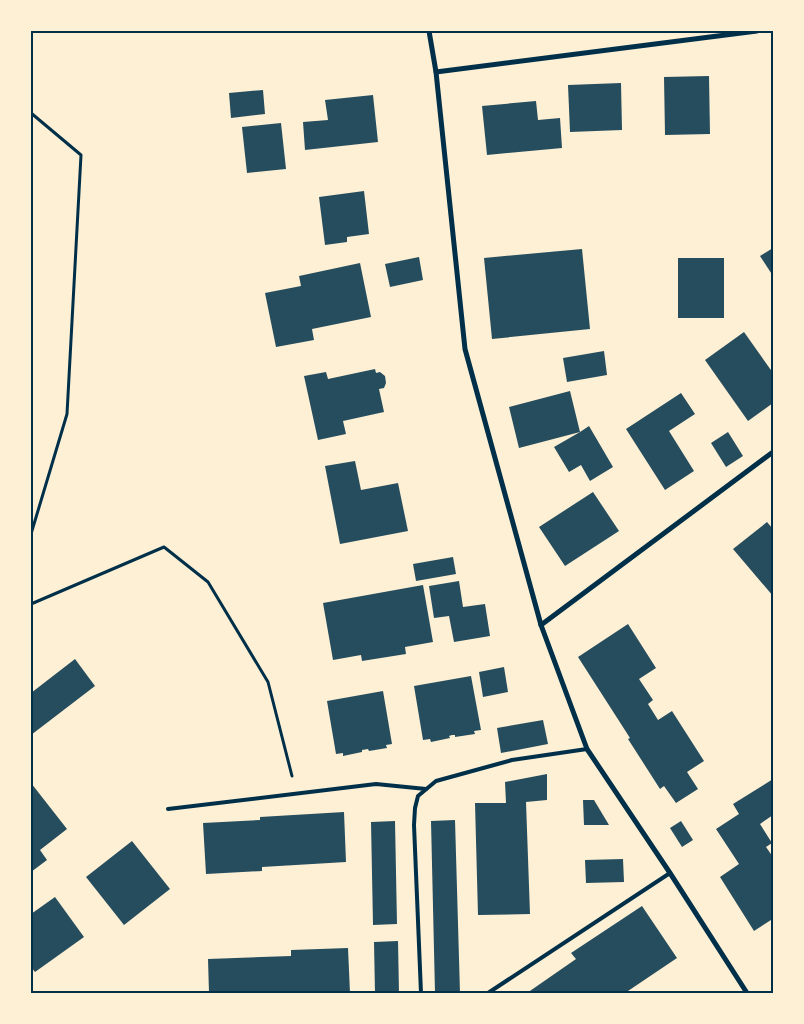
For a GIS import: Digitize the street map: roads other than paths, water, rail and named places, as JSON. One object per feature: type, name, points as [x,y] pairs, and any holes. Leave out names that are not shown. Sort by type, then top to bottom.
[{"type":"street","points":[[429,31],[436,72],[465,349],[541,625],[587,749],[670,872],[747,993]]},
{"type":"street","points":[[436,72],[757,31]]},
{"type":"street","points":[[541,625],[773,452]]},
{"type":"lane","points":[[421,993],[414,825],[418,796],[436,781],[512,760],[587,749]]},
{"type":"lane","points":[[168,809],[376,784],[427,789]]},
{"type":"lane","points":[[488,993],[670,872]]}]
